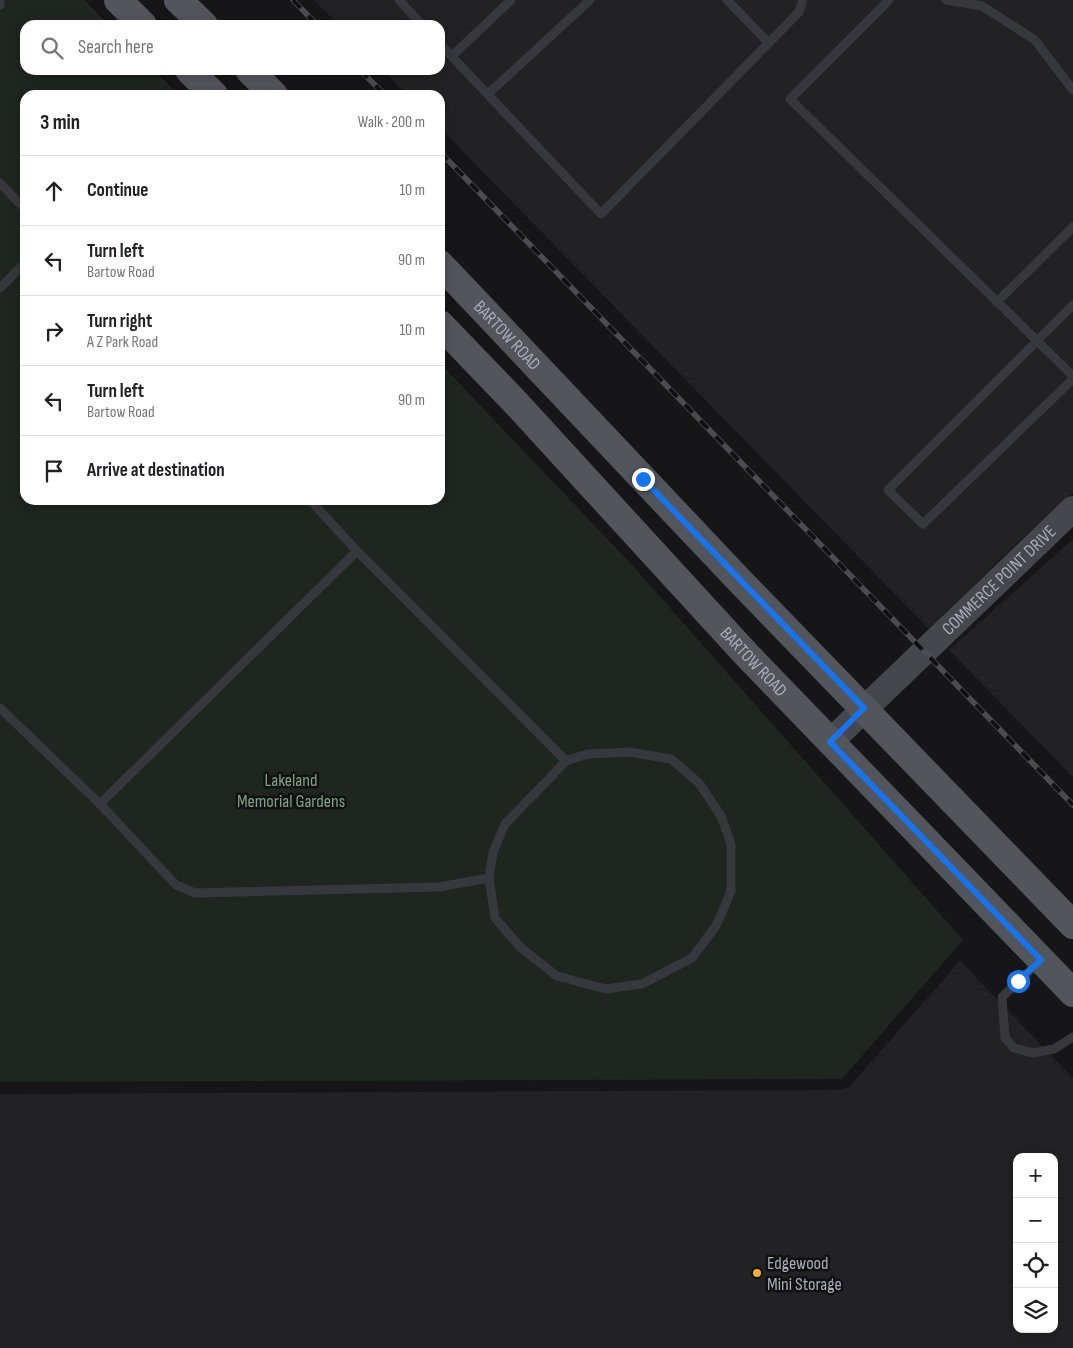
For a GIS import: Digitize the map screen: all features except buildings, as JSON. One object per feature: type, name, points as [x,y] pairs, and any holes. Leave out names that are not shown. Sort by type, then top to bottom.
[{"type":"main road","points":[[118,0],[138,20]]},
{"type":"main road","points":[[178,0],[199,20]]},
{"type":"main road","points":[[194,75],[209,90]]},
{"type":"main road","points":[[254,75],[269,90]]},
{"type":"main road","name":"BARTOW ROAD","points":[[445,269],[738,579],[1073,925]]},
{"type":"main road","name":"BARTOW ROAD","points":[[445,329],[830,742],[1073,993]]},
{"type":"street","name":"COMMERCE POINT DRIVE","points":[[830,742],[864,708],[925,653],[1024,554],[1073,509]]},
{"type":"lane","points":[[399,0],[417,20]]},
{"type":"lane","points":[[452,56],[511,0]]},
{"type":"lane","points":[[488,94],[590,0]]},
{"type":"lane","points":[[727,0],[769,43]]},
{"type":"lane","points":[[445,49],[601,214],[799,12],[803,0]]},
{"type":"lane","points":[[889,0],[790,99],[997,302],[1036,341],[1073,378],[923,524],[888,490],[1036,341],[1073,306]]},
{"type":"lane","points":[[946,0],[982,6],[1035,40],[1073,90]]},
{"type":"lane","points":[[0,183],[20,204]]},
{"type":"lane","points":[[997,302],[1073,227]]},
{"type":"lane","points":[[0,288],[20,268]]},
{"type":"lane","points":[[315,505],[357,551],[566,761]]},
{"type":"lane","points":[[100,804],[357,551]]},
{"type":"lane","points":[[0,708],[100,804],[176,885],[195,893],[439,887],[489,878]]},
{"type":"lane","points":[[638,753],[671,759],[699,783],[721,816],[731,844],[731,891],[716,926],[692,958],[642,984],[606,989],[557,976],[520,947],[495,918],[489,878],[493,852],[505,824],[566,761],[587,754],[638,753]]},
{"type":"lane","points":[[1041,960],[1002,997],[1005,1038],[1014,1048],[1032,1053],[1054,1049],[1073,1037]]},
{"type":"shaded area","points":[[314,0],[1073,0],[1073,493],[1016,544],[929,629],[445,133],[445,90],[402,90],[388,75],[445,75],[445,20],[334,20]]},
{"type":"shaded area","points":[[1073,539],[1073,777],[949,650]]},
{"type":"shaded area","points":[[960,961],[1073,1078],[1073,1348],[0,1348],[0,1094],[842,1090],[849,1087]]},
{"type":"green space","name":"Lakeland Memorial Gardens","points":[[0,0],[84,0],[104,20],[20,20],[20,75],[159,75],[174,90],[20,90],[20,505],[445,505],[445,368],[633,566],[963,940],[842,1079],[0,1082]]},
{"type":"railway","points":[[293,0],[312,20]]},
{"type":"railway","points":[[365,75],[380,90]]},
{"type":"railway","points":[[445,157],[1073,805]]},
{"type":"place","name":"Edgewood Mini Storage","points":[[757,1273]]},
{"type":"route","points":[[643,479],[864,708],[830,742],[1041,960],[1018,981]]}]
